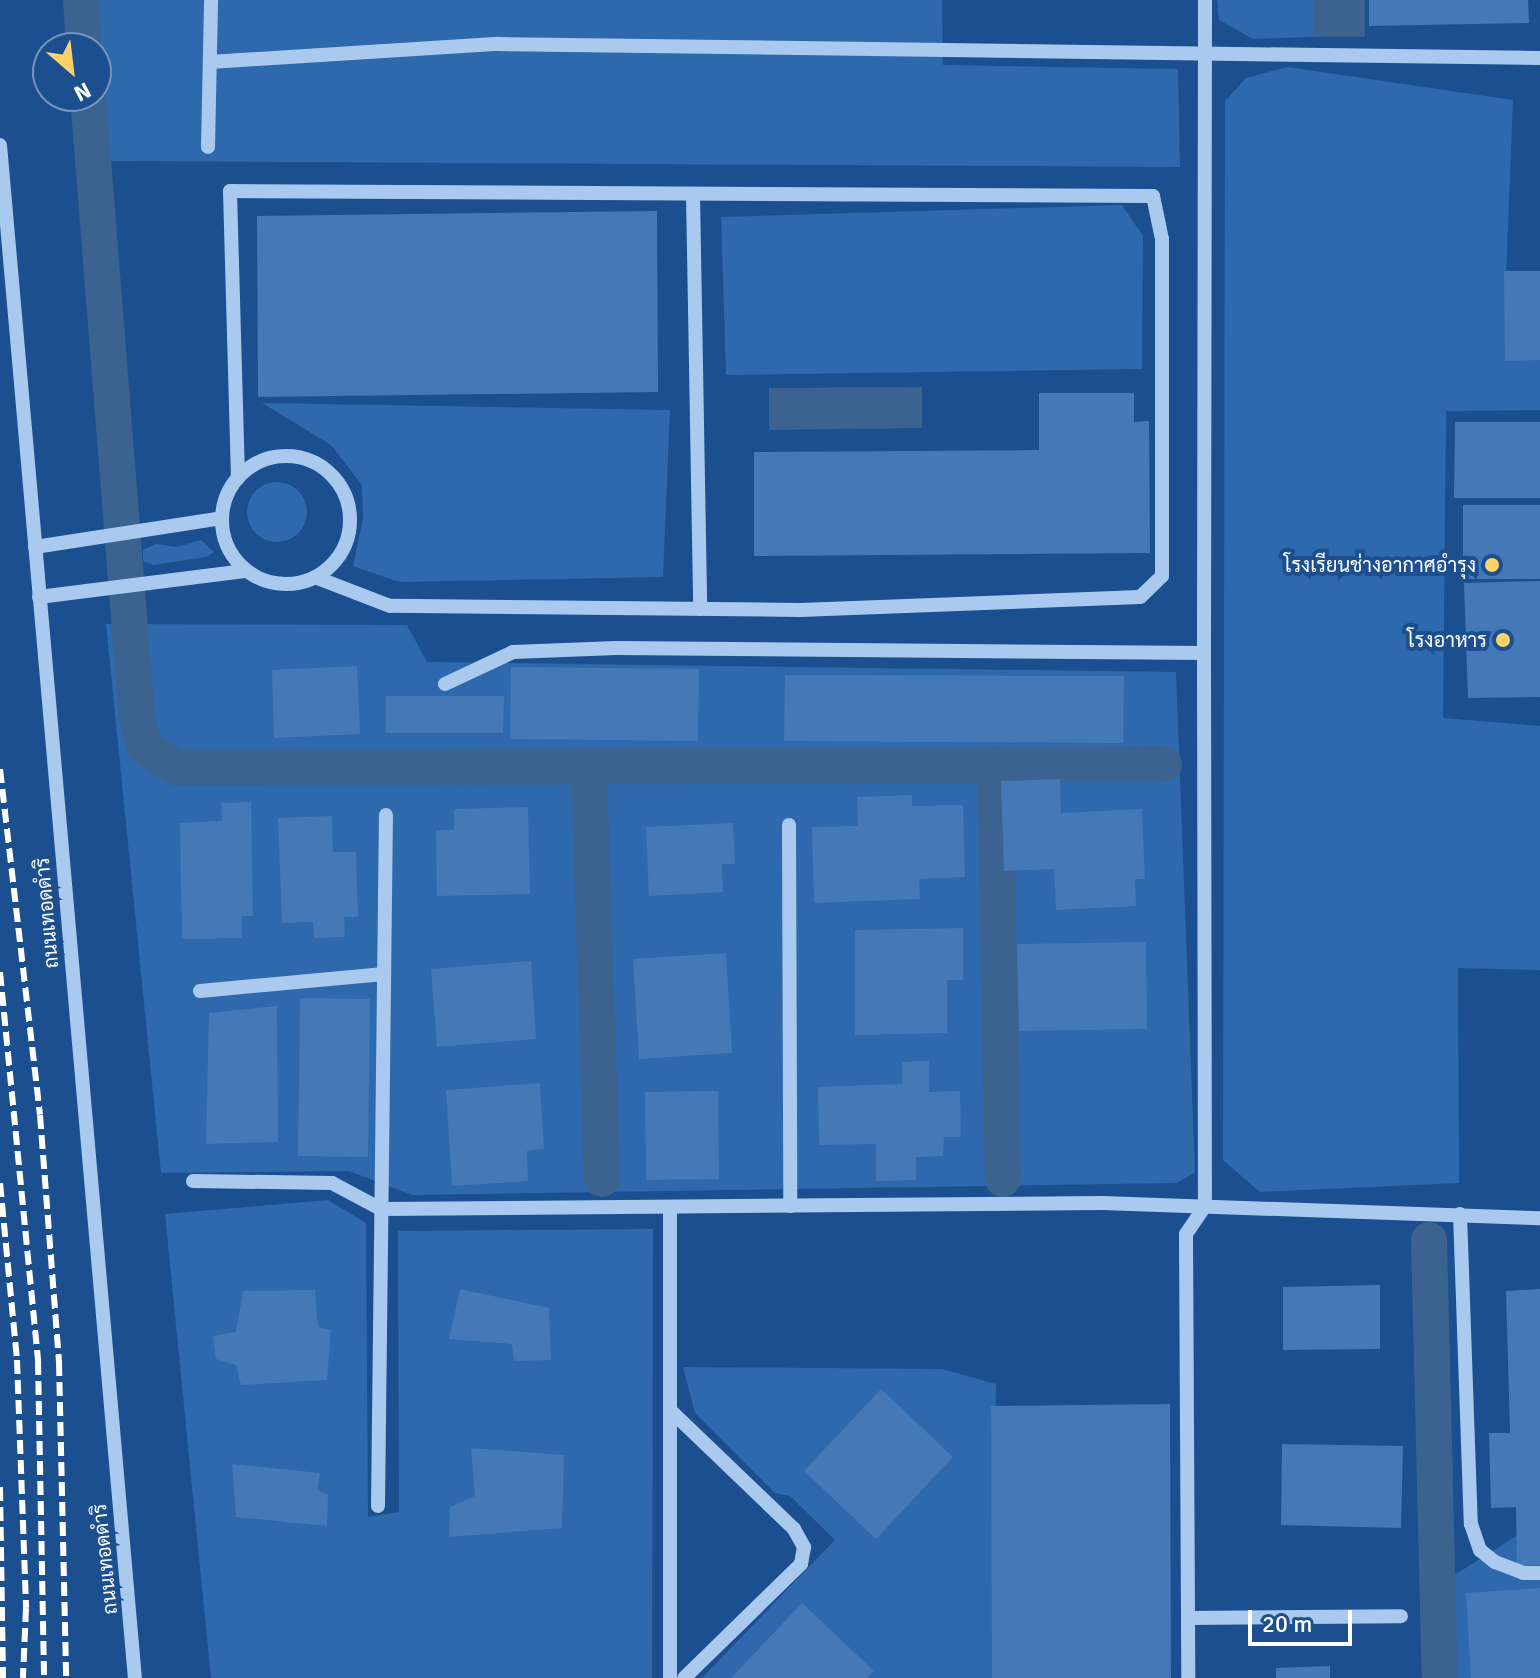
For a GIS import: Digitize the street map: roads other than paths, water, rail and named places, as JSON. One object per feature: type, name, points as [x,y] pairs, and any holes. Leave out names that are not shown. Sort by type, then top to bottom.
[{"type":"street","points":[[208,147],[211,0]]},
{"type":"street","points":[[1188,1678],[1186,1234],[1205,1206],[1205,0]]},
{"type":"street","points":[[210,62],[498,44],[1540,58]]},
{"type":"street","name":"ถนนเทอดดำริ","points":[[0,145],[135,1678]]},
{"type":"street","points":[[246,571],[233,556],[222,518],[238,478],[230,191],[1153,196],[1162,239],[1162,576],[1152,589],[1140,597],[700,609],[390,606],[315,577]]},
{"type":"street","points":[[693,194],[700,609]]},
{"type":"street","points":[[39,597],[246,571],[280,584],[315,577],[332,565],[346,538],[349,508],[342,489],[313,461],[293,456],[272,457],[238,478]]},
{"type":"street","points":[[35,547],[222,518]]},
{"type":"street","points":[[445,684],[513,652],[528,651],[1204,653]]},
{"type":"street","points":[[378,1506],[386,815]]},
{"type":"street","points":[[789,825],[790,1206]]},
{"type":"street","points":[[200,991],[384,974]]},
{"type":"street","points":[[193,1181],[332,1183],[381,1209],[1205,1206],[1540,1218]]},
{"type":"street","points":[[670,1207],[670,1678]]},
{"type":"street","points":[[1460,1214],[1471,1524],[1480,1550],[1495,1562],[1523,1573],[1540,1573]]},
{"type":"street","points":[[670,1410],[794,1529],[804,1547],[801,1564],[684,1678]]},
{"type":"street","points":[[1188,1618],[1401,1616]]},
{"type":"waterway","points":[[81,0],[83,32]]},
{"type":"waterway","points":[[89,112],[137,719],[145,747],[176,768],[1164,764]]},
{"type":"waterway","points":[[995,765],[1003,1179]]},
{"type":"waterway","points":[[589,766],[602,1179]]},
{"type":"waterway","points":[[1429,1240],[1440,1678]]},
{"type":"railway","points":[[0,769],[40,1115],[59,1362],[66,1678]]},
{"type":"railway","points":[[0,972],[38,1361],[44,1678]]},
{"type":"railway","points":[[0,1183],[17,1360],[26,1608],[23,1678]]},
{"type":"railway","points":[[0,1487],[3,1678]]},
{"type":"place","name":"โรงเรียนช่างอากาศอำรุง","points":[[1492,565]]},
{"type":"place","name":"โรงอาหาร","points":[[1503,640]]}]
